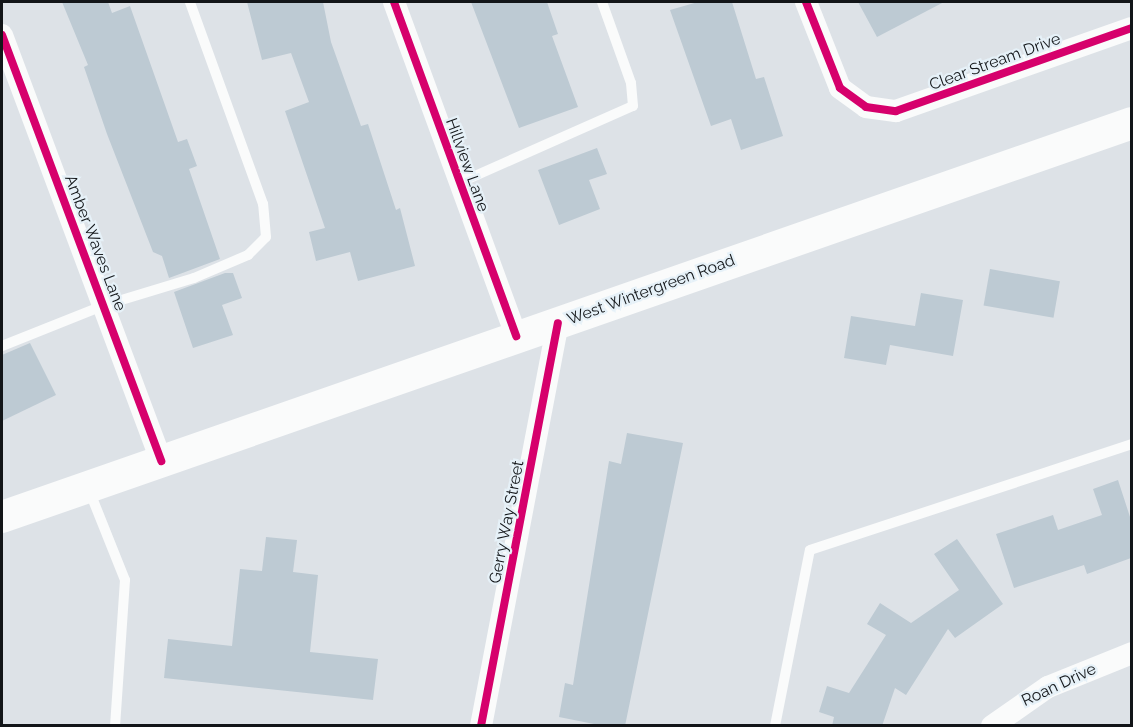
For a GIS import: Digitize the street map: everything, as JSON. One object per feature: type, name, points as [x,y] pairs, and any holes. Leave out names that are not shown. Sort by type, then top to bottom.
[{"type":"main road","name":"West Wintergreen Road","points":[[2,517],[1131,123]]},
{"type":"street","name":"Hillview Lane","points":[[394,2],[516,336]]},
{"type":"street","name":"Clear Stream Drive","points":[[806,2],[840,88],[866,107],[896,111],[1131,28]]},
{"type":"street","name":"Amber Waves Lane","points":[[2,35],[105,305],[161,460]]},
{"type":"street","name":"Gerry Way Street","points":[[481,726],[558,323]]},
{"type":"street","name":"Roan Drive","points":[[992,726],[1048,687],[1131,653]]},
{"type":"lane","points":[[2,346],[105,305],[194,278],[248,255],[266,237],[263,204],[190,2]]},
{"type":"lane","points":[[459,183],[633,106],[631,83],[602,2]]},
{"type":"lane","points":[[775,726],[810,550],[1131,444]]},
{"type":"lane","points":[[87,487],[125,580],[115,726]]},
{"type":"building","points":[[62,2],[108,2],[112,13],[130,6],[178,142],[187,139],[197,166],[189,169],[220,259],[169,278],[162,256],[153,252],[107,134],[84,67],[88,65]]},
{"type":"building","points":[[247,2],[323,2],[331,42],[361,126],[368,124],[396,210],[400,208],[415,266],[358,281],[350,252],[316,261],[309,232],[325,228],[285,111],[309,102],[291,53],[262,60]]},
{"type":"building","points":[[471,2],[547,2],[558,34],[552,36],[578,107],[519,128]]},
{"type":"building","points":[[698,2],[732,2],[756,79],[764,77],[783,136],[741,150],[731,119],[711,126],[670,10]]},
{"type":"building","points":[[858,2],[944,2],[877,37]]},
{"type":"building","points":[[597,148],[607,174],[589,180],[600,209],[559,225],[538,170]]},
{"type":"building","points":[[990,269],[1060,281],[1053,318],[984,305]]},
{"type":"building","points":[[225,273],[233,273],[242,298],[222,305],[233,335],[193,348],[174,292]]},
{"type":"building","points":[[921,293],[963,300],[953,356],[890,345],[886,365],[844,358],[851,316],[915,326]]},
{"type":"building","points":[[30,343],[56,395],[2,421],[2,355]]},
{"type":"building","points":[[627,433],[683,443],[625,726],[604,726],[559,717],[565,683],[573,685],[609,461],[621,464]]},
{"type":"building","points":[[1118,480],[1131,520],[1131,558],[1087,574],[1084,565],[1014,588],[996,534],[1053,515],[1058,530],[1102,515],[1093,489]]},
{"type":"building","points":[[266,537],[297,540],[293,572],[318,575],[310,652],[378,659],[373,700],[164,678],[168,639],[232,646],[240,569],[262,571]]},
{"type":"building","points":[[957,539],[1003,604],[955,638],[948,629],[906,695],[895,688],[882,726],[832,726],[834,717],[819,712],[827,686],[849,693],[886,635],[867,624],[880,603],[911,623],[959,590],[934,554]]},
{"type":"cycle path","points":[[394,2],[516,336]]},
{"type":"cycle path","points":[[806,2],[840,88],[866,107],[896,111],[1132,28]]},
{"type":"cycle path","points":[[2,35],[161,461]]},
{"type":"cycle path","points":[[481,726],[558,323]]}]
